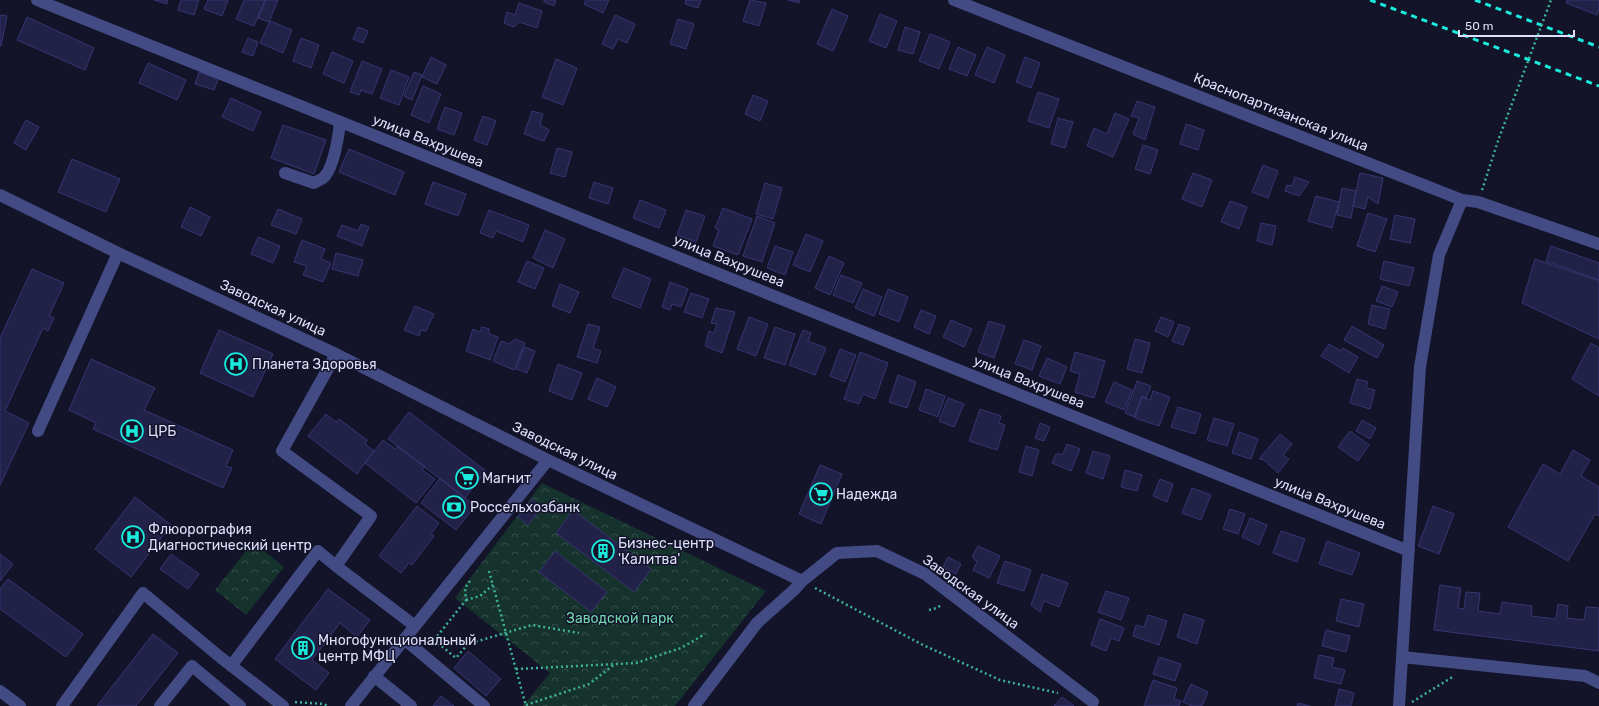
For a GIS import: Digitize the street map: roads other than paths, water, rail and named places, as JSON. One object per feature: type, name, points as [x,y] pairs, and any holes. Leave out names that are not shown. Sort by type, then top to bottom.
[{"type":"street","name":"улица Вахрушева","points":[[37,0],[1409,551]]},
{"type":"street","name":"Краснопартизанская улица","points":[[954,0],[1462,200],[1478,202],[1599,244]]},
{"type":"street","points":[[285,173],[314,182],[325,176],[331,163],[338,140],[340,122]]},
{"type":"street","name":"Заводская улица","points":[[0,196],[118,253],[336,354],[548,460],[802,581],[837,554],[878,551],[925,574],[1093,702]]},
{"type":"street","points":[[1399,706],[1420,367],[1439,255],[1462,200]]},
{"type":"street","points":[[38,431],[118,253]]},
{"type":"street","points":[[336,354],[282,451],[371,516],[336,566]]},
{"type":"street","points":[[351,706],[548,460]]},
{"type":"street","points":[[231,666],[318,551],[414,626]]},
{"type":"street","points":[[694,706],[757,623],[802,581]]},
{"type":"street","points":[[62,706],[144,593],[231,666],[283,706]]},
{"type":"street","points":[[404,639],[484,706]]},
{"type":"street","points":[[1402,657],[1585,676],[1599,682]]},
{"type":"street","points":[[160,706],[192,666],[240,706]]},
{"type":"street","points":[[374,676],[411,706]]},
{"type":"street","points":[[0,691],[20,706]]},
{"type":"railway","points":[[1370,0],[1599,86]]},
{"type":"railway","points":[[1475,0],[1599,47]]},
{"type":"place","name":"Планета Здоровья","points":[[236,364]]},
{"type":"place","name":"ЦРБ","points":[[132,431]]},
{"type":"place","name":"Магнит","points":[[467,478]]},
{"type":"place","name":"Надежда","points":[[821,494]]},
{"type":"place","name":"Россельхозбанк","points":[[454,507]]},
{"type":"place","name":"Флюорография Диагностический центр","points":[[133,537]]},
{"type":"place","name":"Бизнес-центр 'Калитва'","points":[[603,551]]},
{"type":"place","name":"Многофункциональный центр МФЦ","points":[[303,648]]},
{"type":"park label","name":"Заводской парк","points":[[620,618]]}]
